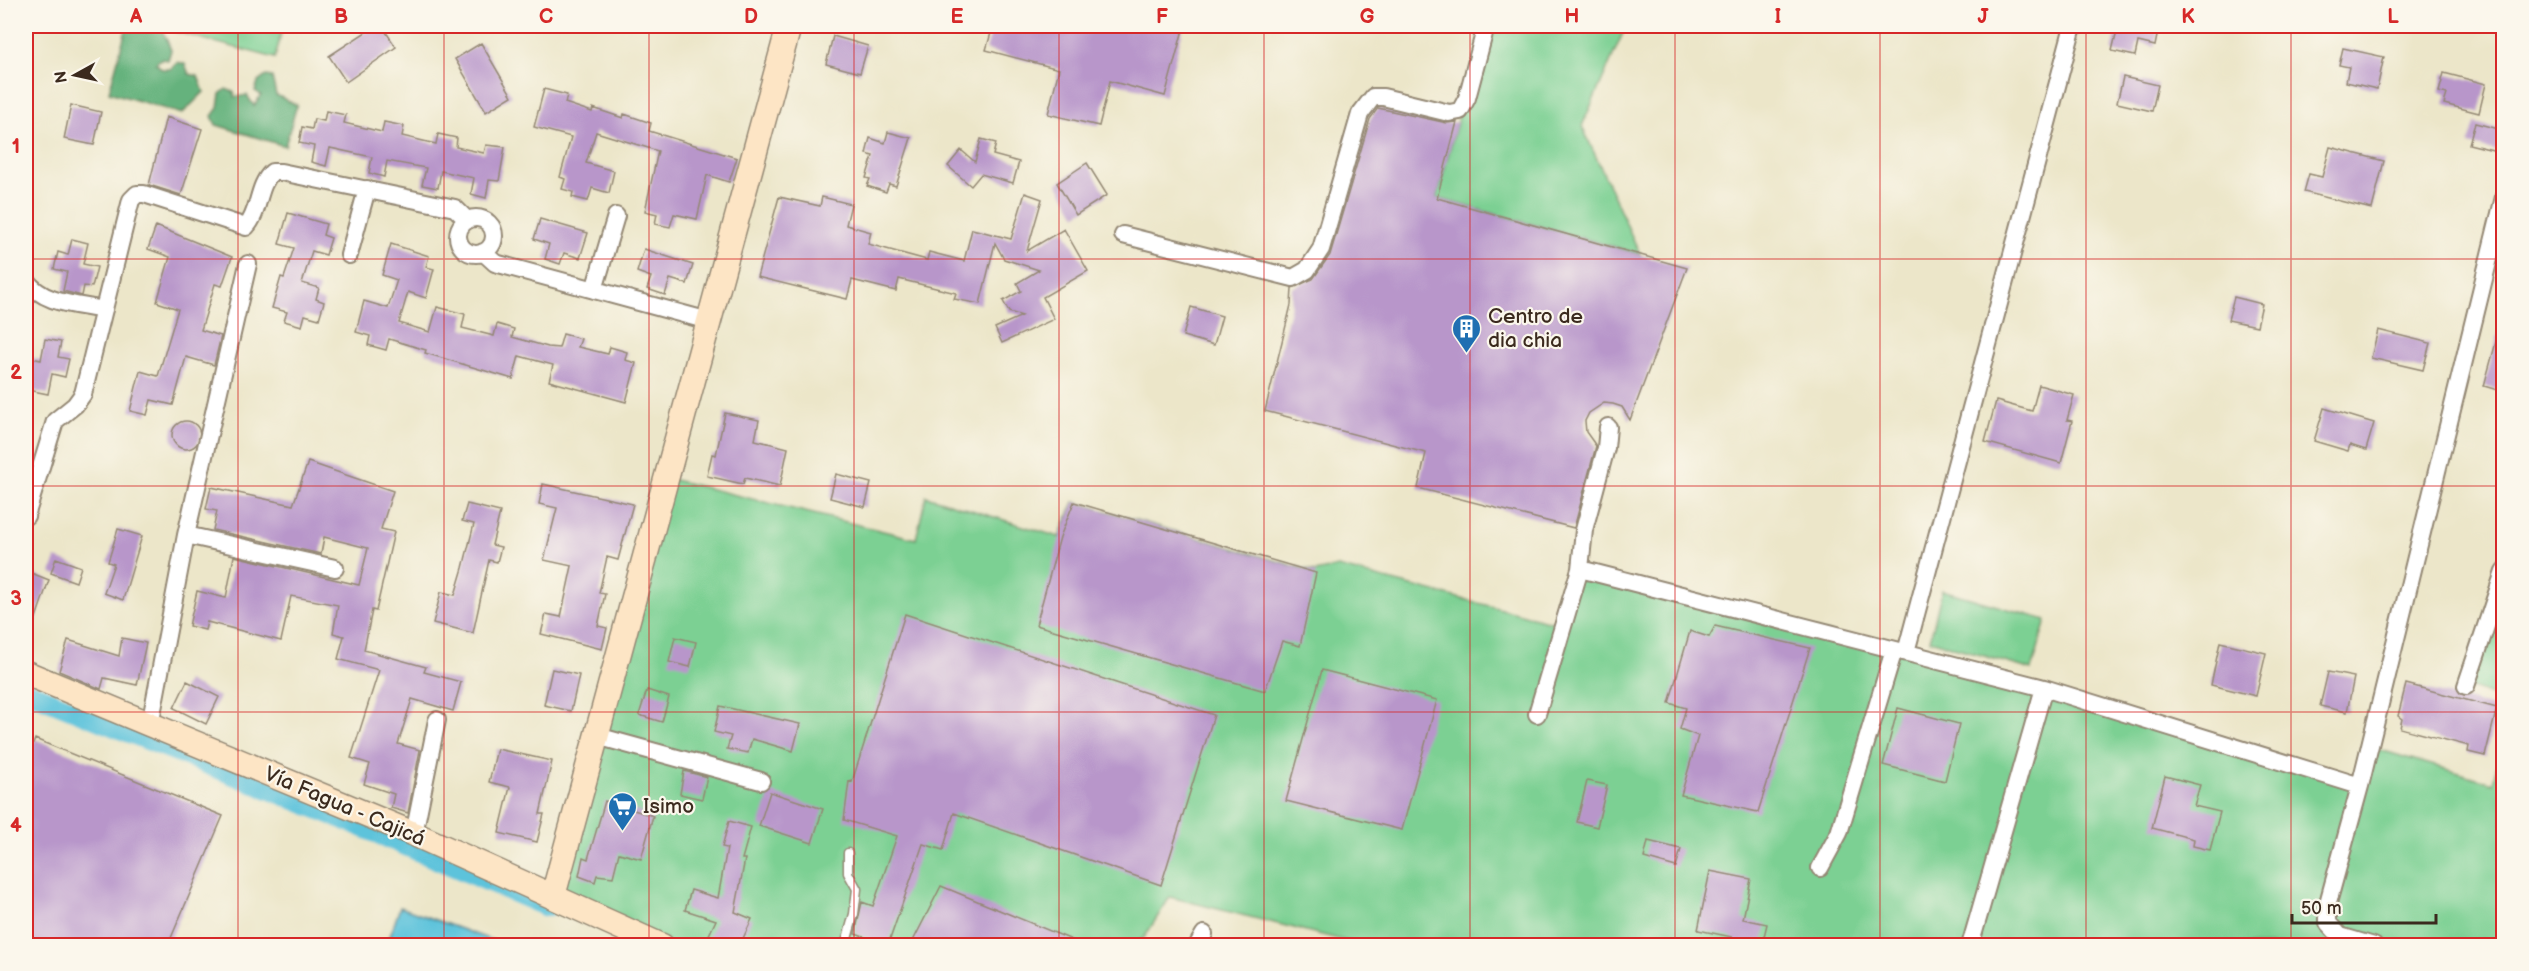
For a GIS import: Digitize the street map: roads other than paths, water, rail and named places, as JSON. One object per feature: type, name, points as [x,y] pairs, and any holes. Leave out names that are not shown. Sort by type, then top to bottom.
[{"type":"street","points":[[553,896],[789,26]]},
{"type":"street","points":[[1123,235],[1279,275],[1293,278],[1300,274],[1316,261],[1321,249],[1360,114],[1366,104],[1373,97],[1383,97],[1449,112],[1460,111],[1467,98],[1486,26]]},
{"type":"street","points":[[1820,868],[1839,833],[1900,651],[2073,26]]},
{"type":"street","points":[[26,516],[55,421],[75,405],[82,394],[131,200],[136,194],[144,194],[246,227],[253,219],[267,177],[272,172],[455,208],[467,220],[479,219],[490,225],[492,243],[483,252],[471,253],[461,246],[458,235],[467,220]]},
{"type":"street","points":[[349,255],[367,189]]},
{"type":"street","points":[[2374,945],[2340,936],[2328,922],[2328,903],[2360,786],[2504,197]]},
{"type":"street","points":[[594,290],[616,216]]},
{"type":"street","points":[[483,252],[495,263],[709,321]]},
{"type":"street","points":[[150,725],[186,535],[248,264]]},
{"type":"street","points":[[26,280],[35,293],[48,299],[104,310]]},
{"type":"street","points":[[1537,714],[1580,569],[1584,530],[1606,448],[1608,427]]},
{"type":"street","points":[[186,535],[335,568]]},
{"type":"street","points":[[1580,569],[2043,688],[2360,786]]},
{"type":"street","points":[[2466,686],[2504,572]]},
{"type":"street","name":"Vía Fagua - Cajicá","points":[[26,673],[414,834],[662,945]]},
{"type":"street","points":[[1970,945],[2043,688]]},
{"type":"street","points":[[414,834],[436,720]]},
{"type":"street","points":[[597,736],[761,781]]},
{"type":"lane","points":[[844,945],[854,914],[857,889],[848,873],[848,854]]},
{"type":"water","points":[[400,907],[505,945],[387,945]]},
{"type":"waterway","points":[[26,691],[364,828],[547,907]]},
{"type":"place","name":"Centro de dia chia","points":[[1467,354]]},
{"type":"place","name":"Isimo","points":[[622,832]]}]
